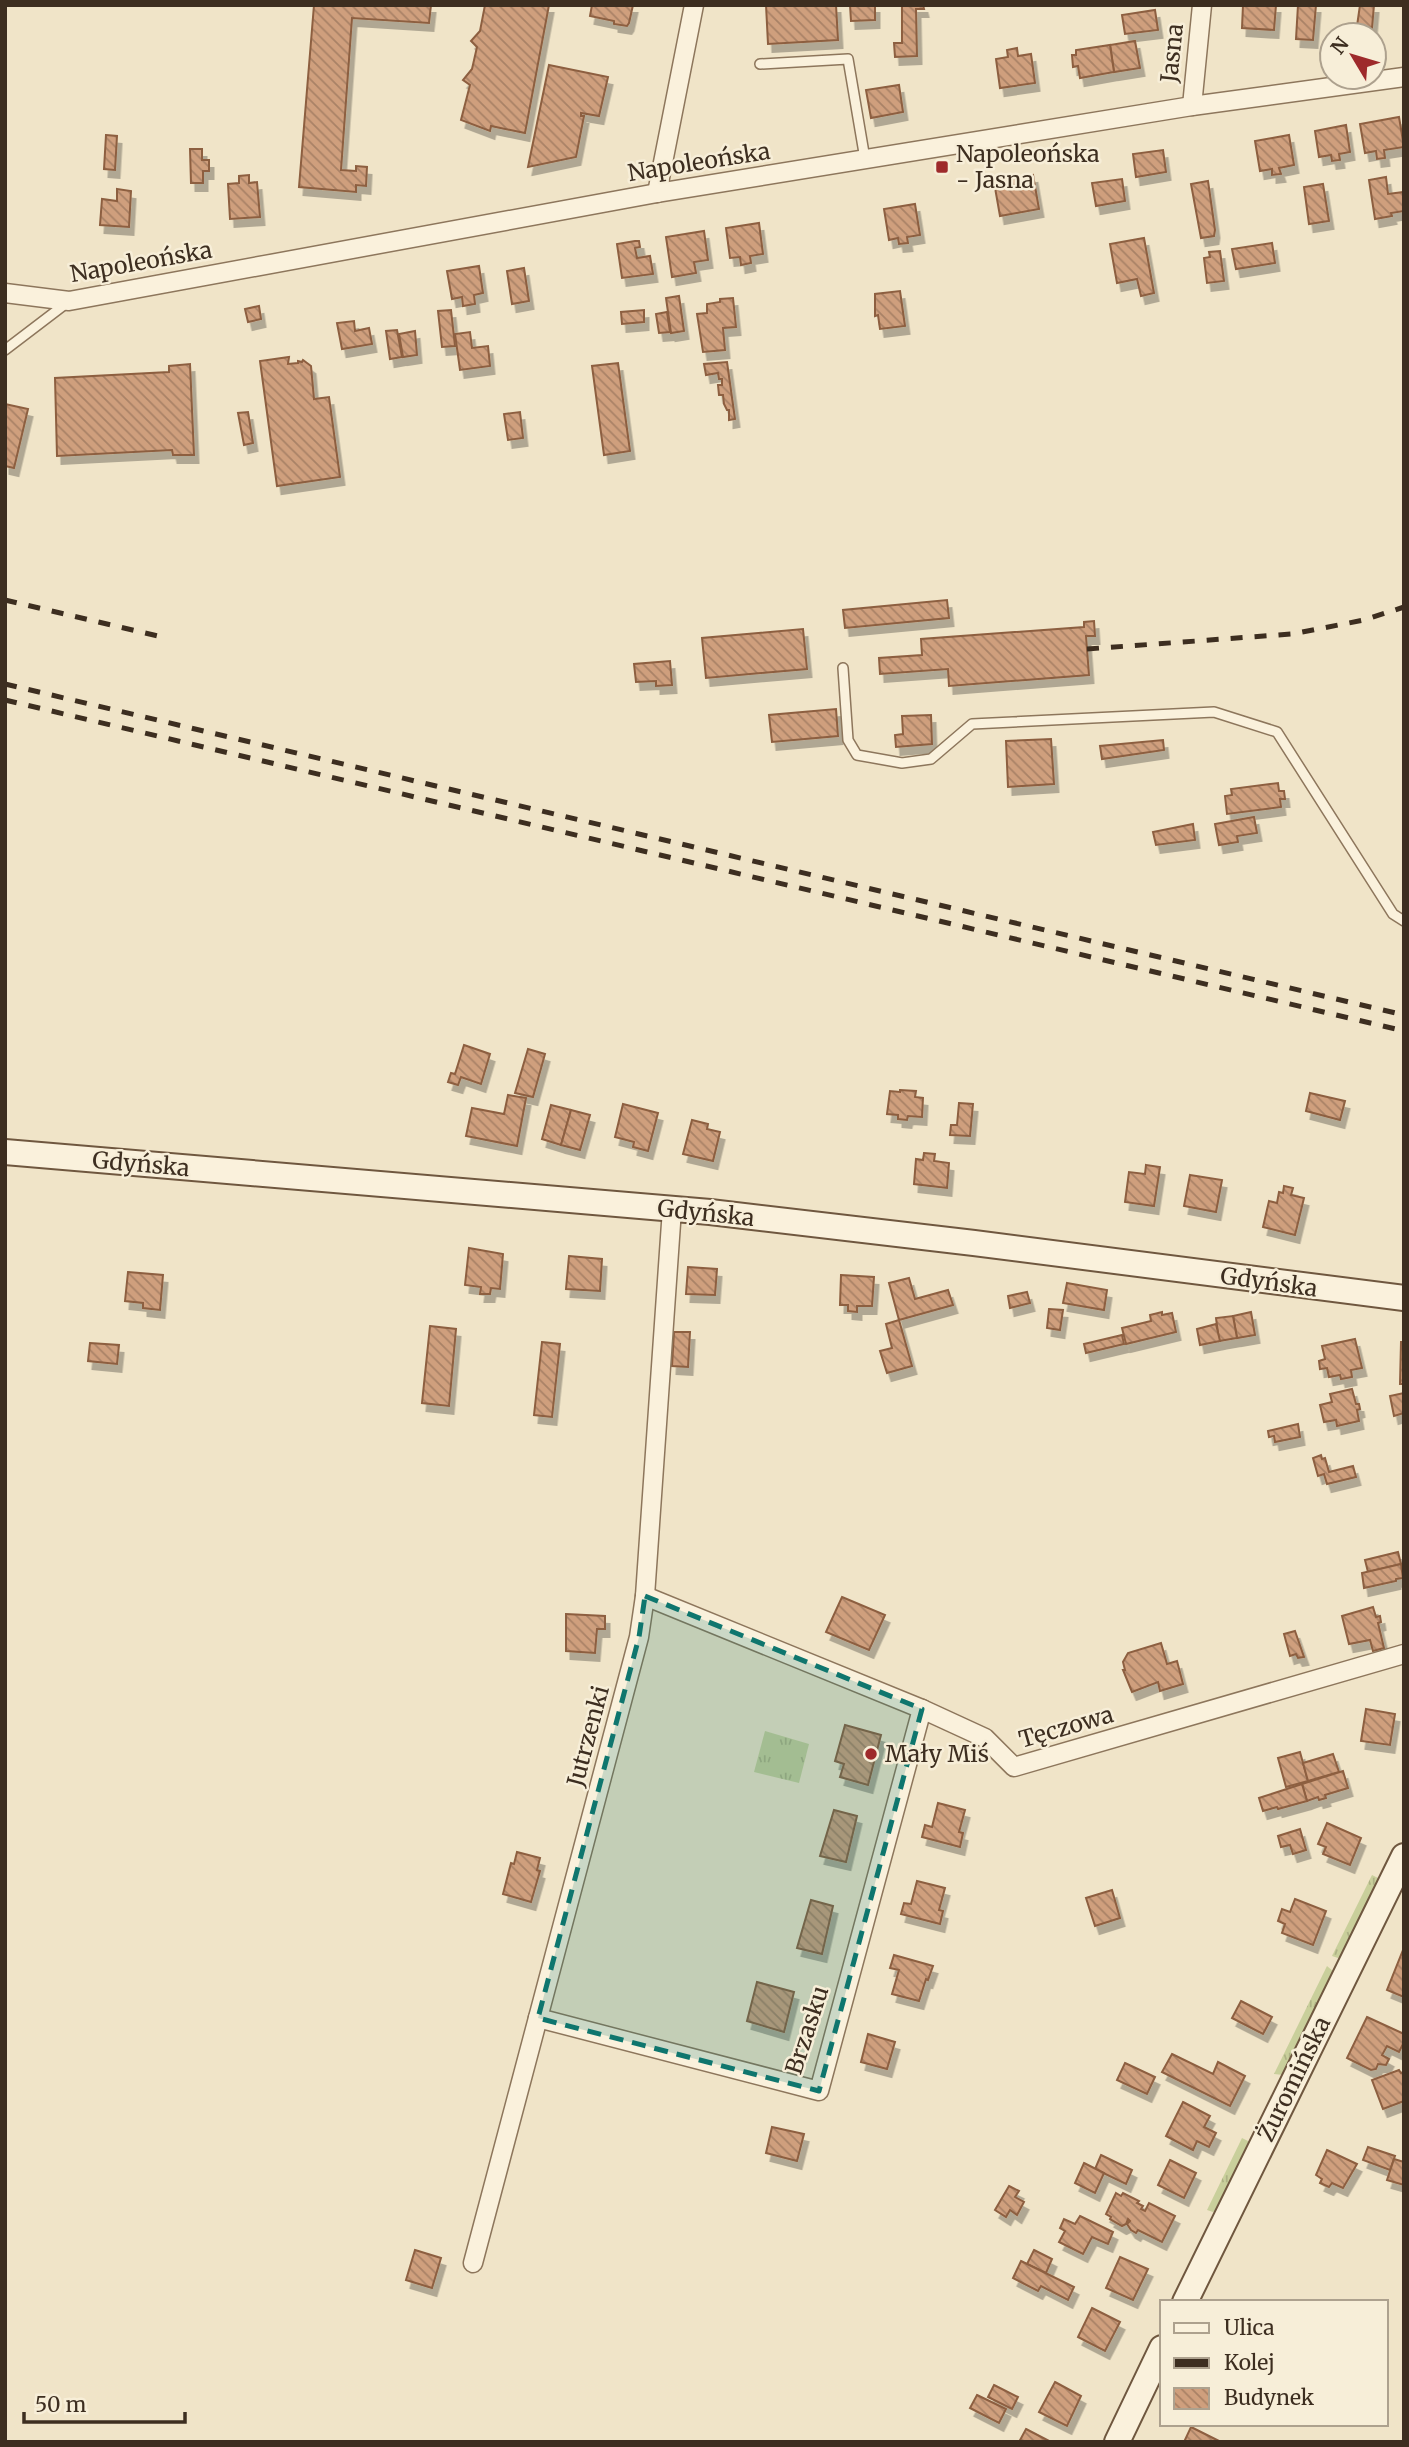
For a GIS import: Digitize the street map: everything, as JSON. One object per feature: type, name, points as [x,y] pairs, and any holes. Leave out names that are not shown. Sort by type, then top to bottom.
[{"type":"main road","name":"Gdyńska","points":[[5,1152],[671,1209],[974,1243],[1404,1298]]},
{"type":"main road","name":"Żuromińska","points":[[1186,2300],[1404,1856]]},
{"type":"main road","points":[[1117,2442],[1160,2352]]},
{"type":"street","points":[[657,193],[694,5]]},
{"type":"street","name":"Jasna","points":[[1192,106],[1202,5]]},
{"type":"street","name":"Napoleońska","points":[[5,293],[69,300],[657,193],[1192,106],[1404,77]]},
{"type":"street","name":"Jutrzenki","points":[[473,2263],[639,1637],[645,1596],[671,1209]]},
{"type":"street","name":"Tęczowa","points":[[645,1596],[922,1709],[985,1738],[1014,1767],[1404,1654]]},
{"type":"street","name":"Brzasku","points":[[538,2018],[819,2091],[922,1709]]},
{"type":"lane","points":[[760,64],[848,59],[865,159]]},
{"type":"lane","points":[[5,350],[69,300]]},
{"type":"lane","points":[[843,668],[848,740],[852,748],[857,755],[902,763],[931,759],[972,724],[1214,712],[1277,732],[1393,914],[1404,921]]},
{"type":"highlighted area","points":[[645,1596],[922,1709],[819,2091],[538,2018],[639,1637]]},
{"type":"green space","points":[[765,1731],[809,1744],[799,1783],[754,1772]]},
{"type":"green space","points":[[1372,1875],[1378,1878],[1378,1881],[1341,1956],[1332,1956]]},
{"type":"green space","points":[[1327,1966],[1334,1972],[1283,2075],[1274,2074]]},
{"type":"green space","points":[[1242,2138],[1248,2141],[1249,2146],[1218,2210],[1207,2210]]},
{"type":"building","points":[[314,5],[431,5],[429,23],[352,18],[341,170],[356,171],[356,166],[367,167],[366,186],[356,185],[356,192],[299,187]]},
{"type":"building","points":[[485,5],[549,5],[525,133],[491,126],[490,131],[461,120],[470,85],[463,80],[472,69],[477,47],[471,41],[480,31]]},
{"type":"building","points":[[592,5],[633,5],[629,23],[627,26],[614,24],[614,21],[590,16]]},
{"type":"building","points":[[766,5],[836,5],[838,40],[768,44]]},
{"type":"building","points":[[850,5],[875,5],[875,20],[851,21]]},
{"type":"building","points":[[902,5],[923,5],[924,9],[916,9],[917,56],[895,57],[894,43],[902,43]]},
{"type":"building","points":[[1243,5],[1276,5],[1274,30],[1242,28]]},
{"type":"building","points":[[1298,5],[1316,5],[1313,40],[1296,39]]},
{"type":"building","points":[[1360,5],[1374,5],[1373,21],[1358,21]]},
{"type":"building","points":[[1155,10],[1158,30],[1125,34],[1122,15]]},
{"type":"building","points":[[1135,41],[1140,68],[1114,72],[1110,45]]},
{"type":"building","points":[[1110,45],[1114,72],[1080,78],[1078,66],[1073,67],[1072,55],[1076,55],[1076,50]]},
{"type":"building","points":[[1017,48],[1018,56],[1031,54],[1035,83],[1000,88],[996,59],[1008,57],[1007,50]]},
{"type":"building","points":[[549,65],[608,77],[599,116],[581,113],[581,116],[584,116],[576,157],[528,167]]},
{"type":"building","points":[[899,85],[903,112],[871,118],[866,90]]},
{"type":"building","points":[[1399,117],[1404,147],[1384,150],[1385,158],[1377,159],[1376,151],[1365,153],[1360,124]]},
{"type":"building","points":[[1346,125],[1350,152],[1339,154],[1340,160],[1332,161],[1331,155],[1319,157],[1315,131]]},
{"type":"building","points":[[106,135],[117,136],[115,170],[104,169]]},
{"type":"building","points":[[1289,135],[1294,165],[1279,168],[1281,174],[1272,175],[1272,169],[1260,171],[1255,141]]},
{"type":"building","points":[[190,149],[202,149],[202,160],[209,160],[209,171],[203,171],[203,183],[191,183]]},
{"type":"building","points":[[1163,150],[1166,172],[1136,177],[1133,154]]},
{"type":"building","points":[[249,175],[249,183],[257,182],[260,217],[230,219],[228,184],[239,183],[239,176]]},
{"type":"building","points":[[1033,175],[1039,209],[1000,216],[994,182]]},
{"type":"building","points":[[1386,177],[1388,194],[1404,192],[1404,211],[1375,219],[1369,180]]},
{"type":"building","points":[[1122,179],[1125,201],[1096,206],[1092,183]]},
{"type":"building","points":[[1208,181],[1215,230],[1214,236],[1201,238],[1191,184]]},
{"type":"building","points":[[1323,184],[1329,221],[1309,224],[1304,187]]},
{"type":"building","points":[[117,189],[131,191],[129,227],[100,225],[102,199],[117,201]]},
{"type":"building","points":[[915,204],[920,235],[907,237],[908,243],[899,244],[898,238],[889,240],[884,209]]},
{"type":"building","points":[[759,223],[763,254],[750,256],[751,263],[741,265],[740,257],[730,258],[726,228]]},
{"type":"building","points":[[704,231],[708,260],[694,262],[696,273],[672,277],[666,237]]},
{"type":"building","points":[[1144,238],[1154,293],[1141,296],[1137,279],[1117,283],[1110,244]]},
{"type":"building","points":[[639,241],[640,247],[635,248],[637,258],[650,256],[653,274],[622,278],[617,244]]},
{"type":"building","points":[[1272,243],[1275,263],[1236,269],[1232,249]]},
{"type":"building","points":[[1220,251],[1224,281],[1207,283],[1204,258],[1210,257],[1209,252]]},
{"type":"building","points":[[479,266],[483,293],[474,295],[475,304],[463,306],[462,297],[452,299],[447,271]]},
{"type":"building","points":[[524,268],[529,301],[512,304],[507,271]]},
{"type":"building","points":[[900,291],[905,326],[880,329],[878,315],[875,316],[875,294]]},
{"type":"building","points":[[679,296],[684,331],[671,333],[666,298]]},
{"type":"building","points":[[733,298],[736,327],[723,328],[725,350],[703,352],[697,314],[707,313],[707,304]]},
{"type":"building","points":[[259,306],[261,319],[248,322],[245,309]]},
{"type":"building","points":[[451,310],[455,346],[442,347],[438,311]]},
{"type":"building","points":[[644,310],[644,322],[622,324],[621,312]]},
{"type":"building","points":[[667,312],[670,332],[659,333],[656,314]]},
{"type":"building","points":[[354,321],[355,331],[369,328],[372,344],[342,349],[337,323]]},
{"type":"building","points":[[397,330],[402,357],[390,359],[386,331]]},
{"type":"building","points":[[415,331],[417,355],[403,357],[399,334]]},
{"type":"building","points":[[470,332],[472,348],[488,346],[490,366],[460,370],[455,334]]},
{"type":"building","points":[[289,357],[288,364],[303,360],[311,366],[314,399],[329,397],[340,477],[277,486],[260,361]]},
{"type":"building","points":[[727,362],[735,419],[729,420],[729,410],[724,404],[723,395],[719,395],[718,385],[722,385],[722,379],[719,379],[718,373],[706,375],[704,364]]},
{"type":"building","points":[[618,363],[630,451],[604,455],[592,366]]},
{"type":"building","points":[[190,364],[194,455],[173,455],[172,450],[57,456],[55,378],[169,372],[169,366]]},
{"type":"building","points":[[5,404],[28,409],[14,468],[5,466]]},
{"type":"building","points":[[248,412],[253,443],[244,445],[238,413]]},
{"type":"building","points":[[520,412],[523,438],[508,440],[504,414]]},
{"type":"building","points":[[947,600],[949,618],[845,628],[843,610]]},
{"type":"building","points":[[1094,621],[1095,636],[1086,636],[1089,675],[949,686],[948,669],[880,674],[879,658],[922,655],[921,639],[1084,627],[1084,622]]},
{"type":"building","points":[[803,629],[807,669],[706,678],[702,638]]},
{"type":"building","points":[[670,661],[672,685],[656,686],[656,681],[636,682],[634,664]]},
{"type":"building","points":[[836,709],[838,736],[772,742],[769,715]]},
{"type":"building","points":[[931,715],[932,744],[896,747],[895,735],[903,734],[902,716]]},
{"type":"building","points":[[1051,739],[1054,784],[1008,787],[1006,741]]},
{"type":"building","points":[[1163,740],[1164,750],[1102,759],[1100,746]]},
{"type":"building","points":[[1278,783],[1279,791],[1284,791],[1285,799],[1280,799],[1281,807],[1227,814],[1225,796],[1232,795],[1231,789]]},
{"type":"building","points":[[1254,817],[1257,833],[1237,836],[1238,842],[1219,845],[1215,824]]},
{"type":"building","points":[[1193,824],[1195,840],[1156,845],[1153,832]]},
{"type":"building","points":[[464,1045],[490,1054],[481,1084],[461,1077],[458,1085],[448,1082],[451,1073],[455,1074]]},
{"type":"building","points":[[528,1049],[545,1054],[533,1097],[515,1093]]},
{"type":"building","points":[[890,1091],[916,1091],[915,1097],[923,1098],[922,1117],[908,1116],[907,1120],[898,1119],[898,1115],[887,1114]]},
{"type":"building","points":[[1310,1093],[1345,1101],[1340,1120],[1306,1111]]},
{"type":"building","points":[[508,1095],[526,1098],[517,1146],[466,1136],[472,1108],[504,1114]]},
{"type":"building","points":[[959,1103],[973,1104],[970,1136],[950,1135],[951,1125],[957,1125]]},
{"type":"building","points":[[623,1104],[658,1113],[648,1151],[633,1147],[634,1142],[615,1137]]},
{"type":"building","points":[[551,1105],[571,1110],[561,1145],[542,1139]]},
{"type":"building","points":[[571,1110],[590,1115],[580,1150],[561,1145]]},
{"type":"building","points":[[692,1120],[708,1124],[707,1129],[720,1132],[713,1161],[683,1154]]},
{"type":"building","points":[[924,1153],[935,1154],[934,1161],[949,1163],[947,1188],[914,1184],[916,1159],[923,1160]]},
{"type":"building","points":[[1146,1165],[1160,1167],[1154,1206],[1125,1202],[1129,1172],[1145,1174]]},
{"type":"building","points":[[1190,1175],[1222,1180],[1216,1212],[1184,1206]]},
{"type":"building","points":[[1284,1186],[1293,1188],[1291,1195],[1304,1198],[1295,1235],[1263,1227],[1269,1201],[1277,1203],[1279,1192],[1283,1193]]},
{"type":"building","points":[[469,1248],[503,1254],[500,1289],[491,1288],[490,1294],[480,1294],[481,1287],[465,1285]]},
{"type":"building","points":[[569,1256],[602,1259],[600,1291],[566,1289]]},
{"type":"building","points":[[688,1267],[717,1269],[715,1295],[686,1294]]},
{"type":"building","points":[[128,1272],[163,1275],[160,1310],[143,1308],[143,1303],[125,1301]]},
{"type":"building","points":[[841,1275],[874,1277],[872,1306],[857,1306],[857,1312],[848,1311],[848,1305],[840,1305]]},
{"type":"building","points":[[909,1278],[915,1299],[948,1290],[953,1305],[899,1320],[889,1283]]},
{"type":"building","points":[[1067,1283],[1107,1290],[1104,1310],[1063,1303]]},
{"type":"building","points":[[1027,1292],[1030,1303],[1010,1308],[1008,1296]]},
{"type":"building","points":[[1049,1309],[1063,1310],[1060,1330],[1047,1328]]},
{"type":"building","points":[[1162,1312],[1162,1315],[1172,1313],[1176,1332],[1126,1344],[1122,1328],[1151,1321],[1150,1315]]},
{"type":"building","points":[[1251,1312],[1255,1335],[1237,1338],[1233,1316]]},
{"type":"building","points":[[1233,1316],[1237,1338],[1219,1341],[1216,1318]]},
{"type":"building","points":[[899,1320],[912,1366],[887,1373],[880,1351],[892,1348],[886,1324]]},
{"type":"building","points":[[1216,1324],[1220,1341],[1200,1345],[1197,1329]]},
{"type":"building","points":[[430,1326],[456,1329],[449,1406],[422,1403]]},
{"type":"building","points":[[674,1332],[690,1332],[688,1367],[672,1366]]},
{"type":"building","points":[[1122,1335],[1124,1344],[1086,1353],[1084,1344]]},
{"type":"building","points":[[1355,1339],[1362,1368],[1351,1370],[1352,1377],[1329,1377],[1327,1368],[1320,1369],[1319,1361],[1325,1359],[1322,1346]]},
{"type":"building","points":[[542,1342],[560,1344],[552,1417],[534,1415]]},
{"type":"building","points":[[1401,1342],[1404,1342],[1404,1384],[1400,1384]]},
{"type":"building","points":[[90,1343],[119,1345],[117,1364],[88,1361]]},
{"type":"building","points":[[1352,1389],[1356,1404],[1359,1404],[1359,1421],[1337,1426],[1336,1420],[1324,1422],[1320,1405],[1332,1402],[1330,1394]]},
{"type":"building","points":[[1404,1393],[1404,1413],[1394,1416],[1390,1396]]},
{"type":"building","points":[[1298,1424],[1300,1437],[1275,1442],[1274,1436],[1269,1437],[1268,1431]]},
{"type":"building","points":[[1321,1455],[1322,1459],[1325,1458],[1329,1472],[1353,1466],[1356,1477],[1327,1484],[1324,1474],[1318,1476],[1313,1458]]},
{"type":"building","points":[[1398,1552],[1401,1564],[1368,1572],[1365,1560]]},
{"type":"building","points":[[1401,1564],[1403,1578],[1364,1588],[1362,1573]]},
{"type":"building","points":[[842,1597],[885,1615],[869,1650],[826,1632]]},
{"type":"building","points":[[1373,1607],[1376,1617],[1380,1616],[1381,1622],[1378,1623],[1384,1648],[1373,1651],[1370,1640],[1349,1644],[1342,1616]]},
{"type":"building","points":[[566,1614],[605,1616],[605,1629],[597,1629],[595,1653],[566,1651]]},
{"type":"building","points":[[1295,1631],[1304,1657],[1298,1658],[1296,1654],[1290,1656],[1284,1634]]},
{"type":"building","points":[[1161,1643],[1167,1664],[1177,1661],[1183,1684],[1160,1691],[1158,1682],[1132,1692],[1123,1670],[1123,1662],[1128,1653]]},
{"type":"building","points":[[1366,1709],[1395,1714],[1390,1745],[1361,1741]]},
{"type":"building","points":[[845,1725],[881,1735],[868,1785],[840,1777],[844,1764],[835,1761]]},
{"type":"building","points":[[1300,1752],[1308,1781],[1286,1787],[1278,1758]]},
{"type":"building","points":[[1333,1754],[1339,1772],[1308,1781],[1303,1763]]},
{"type":"building","points":[[1343,1771],[1348,1788],[1325,1795],[1326,1798],[1319,1800],[1318,1797],[1307,1801],[1302,1784]]},
{"type":"building","points":[[1302,1784],[1307,1801],[1263,1811],[1259,1798]]},
{"type":"building","points":[[938,1803],[965,1810],[959,1832],[963,1833],[960,1847],[922,1837],[925,1825],[932,1827]]},
{"type":"building","points":[[834,1810],[857,1816],[846,1862],[820,1856]]},
{"type":"building","points":[[1327,1823],[1361,1838],[1350,1865],[1323,1854],[1326,1847],[1318,1844]]},
{"type":"building","points":[[1300,1829],[1306,1850],[1293,1854],[1290,1845],[1281,1847],[1278,1836]]},
{"type":"building","points":[[517,1852],[540,1858],[537,1870],[540,1871],[531,1902],[503,1894],[511,1863],[514,1864]]},
{"type":"building","points":[[917,1881],[945,1888],[939,1910],[943,1911],[940,1924],[901,1914],[904,1903],[911,1904]]},
{"type":"building","points":[[1112,1890],[1120,1918],[1095,1926],[1086,1898]]},
{"type":"building","points":[[1295,1899],[1326,1911],[1313,1945],[1282,1933],[1285,1924],[1278,1921],[1282,1909],[1290,1912]]},
{"type":"building","points":[[811,1900],[833,1906],[822,1954],[797,1948]]},
{"type":"building","points":[[1404,1951],[1404,1997],[1387,1990]]},
{"type":"building","points":[[894,1955],[933,1966],[919,2001],[892,1994],[899,1970],[890,1968]]},
{"type":"building","points":[[757,1982],[794,1992],[784,2032],[747,2021]]},
{"type":"building","points":[[1241,2001],[1272,2017],[1263,2034],[1232,2018]]},
{"type":"building","points":[[1367,2017],[1404,2034],[1404,2042],[1399,2052],[1387,2046],[1382,2055],[1389,2059],[1386,2065],[1378,2064],[1376,2069],[1371,2070],[1347,2058]]},
{"type":"building","points":[[868,2034],[895,2042],[887,2069],[861,2062]]},
{"type":"building","points":[[1172,2054],[1213,2074],[1218,2062],[1245,2076],[1230,2106],[1162,2072]]},
{"type":"building","points":[[1125,2063],[1155,2077],[1147,2094],[1117,2080]]},
{"type":"building","points":[[1399,2070],[1404,2072],[1404,2101],[1383,2109],[1372,2080]]},
{"type":"building","points":[[1183,2102],[1210,2116],[1204,2127],[1216,2133],[1209,2147],[1197,2141],[1193,2150],[1166,2136]]},
{"type":"building","points":[[772,2127],[804,2134],[797,2161],[766,2153]]},
{"type":"building","points":[[1368,2147],[1395,2156],[1390,2170],[1363,2160]]},
{"type":"building","points":[[1327,2150],[1357,2164],[1343,2188],[1332,2183],[1329,2187],[1320,2183],[1322,2179],[1316,2175]]},
{"type":"building","points":[[1101,2155],[1132,2170],[1126,2184],[1095,2169]]},
{"type":"building","points":[[1394,2159],[1404,2162],[1404,2185],[1387,2180]]},
{"type":"building","points":[[1170,2160],[1196,2173],[1184,2198],[1158,2185]]},
{"type":"building","points":[[1084,2163],[1104,2173],[1095,2193],[1075,2183]]},
{"type":"building","points":[[1009,2186],[1019,2191],[1015,2197],[1024,2202],[1017,2215],[1010,2210],[1006,2217],[995,2210]]},
{"type":"building","points":[[1116,2193],[1121,2196],[1123,2193],[1139,2201],[1137,2203],[1143,2206],[1141,2209],[1145,2211],[1149,2203],[1175,2216],[1162,2242],[1138,2230],[1136,2233],[1131,2230],[1127,2224],[1130,2221],[1128,2219],[1122,2226],[1110,2219],[1106,2214]]},
{"type":"building","points":[[1080,2216],[1113,2232],[1108,2244],[1092,2237],[1083,2254],[1059,2242],[1065,2231],[1060,2228],[1064,2219],[1075,2224]]},
{"type":"building","points":[[415,2250],[441,2258],[432,2288],[406,2280]]},
{"type":"building","points":[[1034,2250],[1052,2259],[1046,2273],[1027,2264]]},
{"type":"building","points":[[1120,2257],[1148,2269],[1133,2300],[1106,2288]]},
{"type":"building","points":[[1021,2261],[1074,2287],[1068,2300],[1041,2286],[1038,2291],[1013,2278]]},
{"type":"building","points":[[1092,2308],[1120,2322],[1105,2351],[1078,2337]]},
{"type":"building","points":[[1055,2382],[1081,2396],[1067,2426],[1039,2412]]},
{"type":"building","points":[[994,2385],[1018,2397],[1012,2409],[988,2397]]},
{"type":"building","points":[[977,2395],[1006,2409],[999,2423],[970,2408]]},
{"type":"building","points":[[1191,2427],[1221,2442],[1184,2442]]},
{"type":"building","points":[[1026,2429],[1051,2442],[1019,2442]]},
{"type":"railway","points":[[5,600],[162,637]]},
{"type":"railway","points":[[1087,649],[1292,634],[1364,620],[1404,607]]},
{"type":"railway","points":[[5,684],[1404,1015]]},
{"type":"railway","points":[[5,700],[1404,1031]]},
{"type":"place","name":"Napoleońska - Jasna","points":[[942,167]]},
{"type":"place","name":"Mały Miś","points":[[871,1754]]}]
